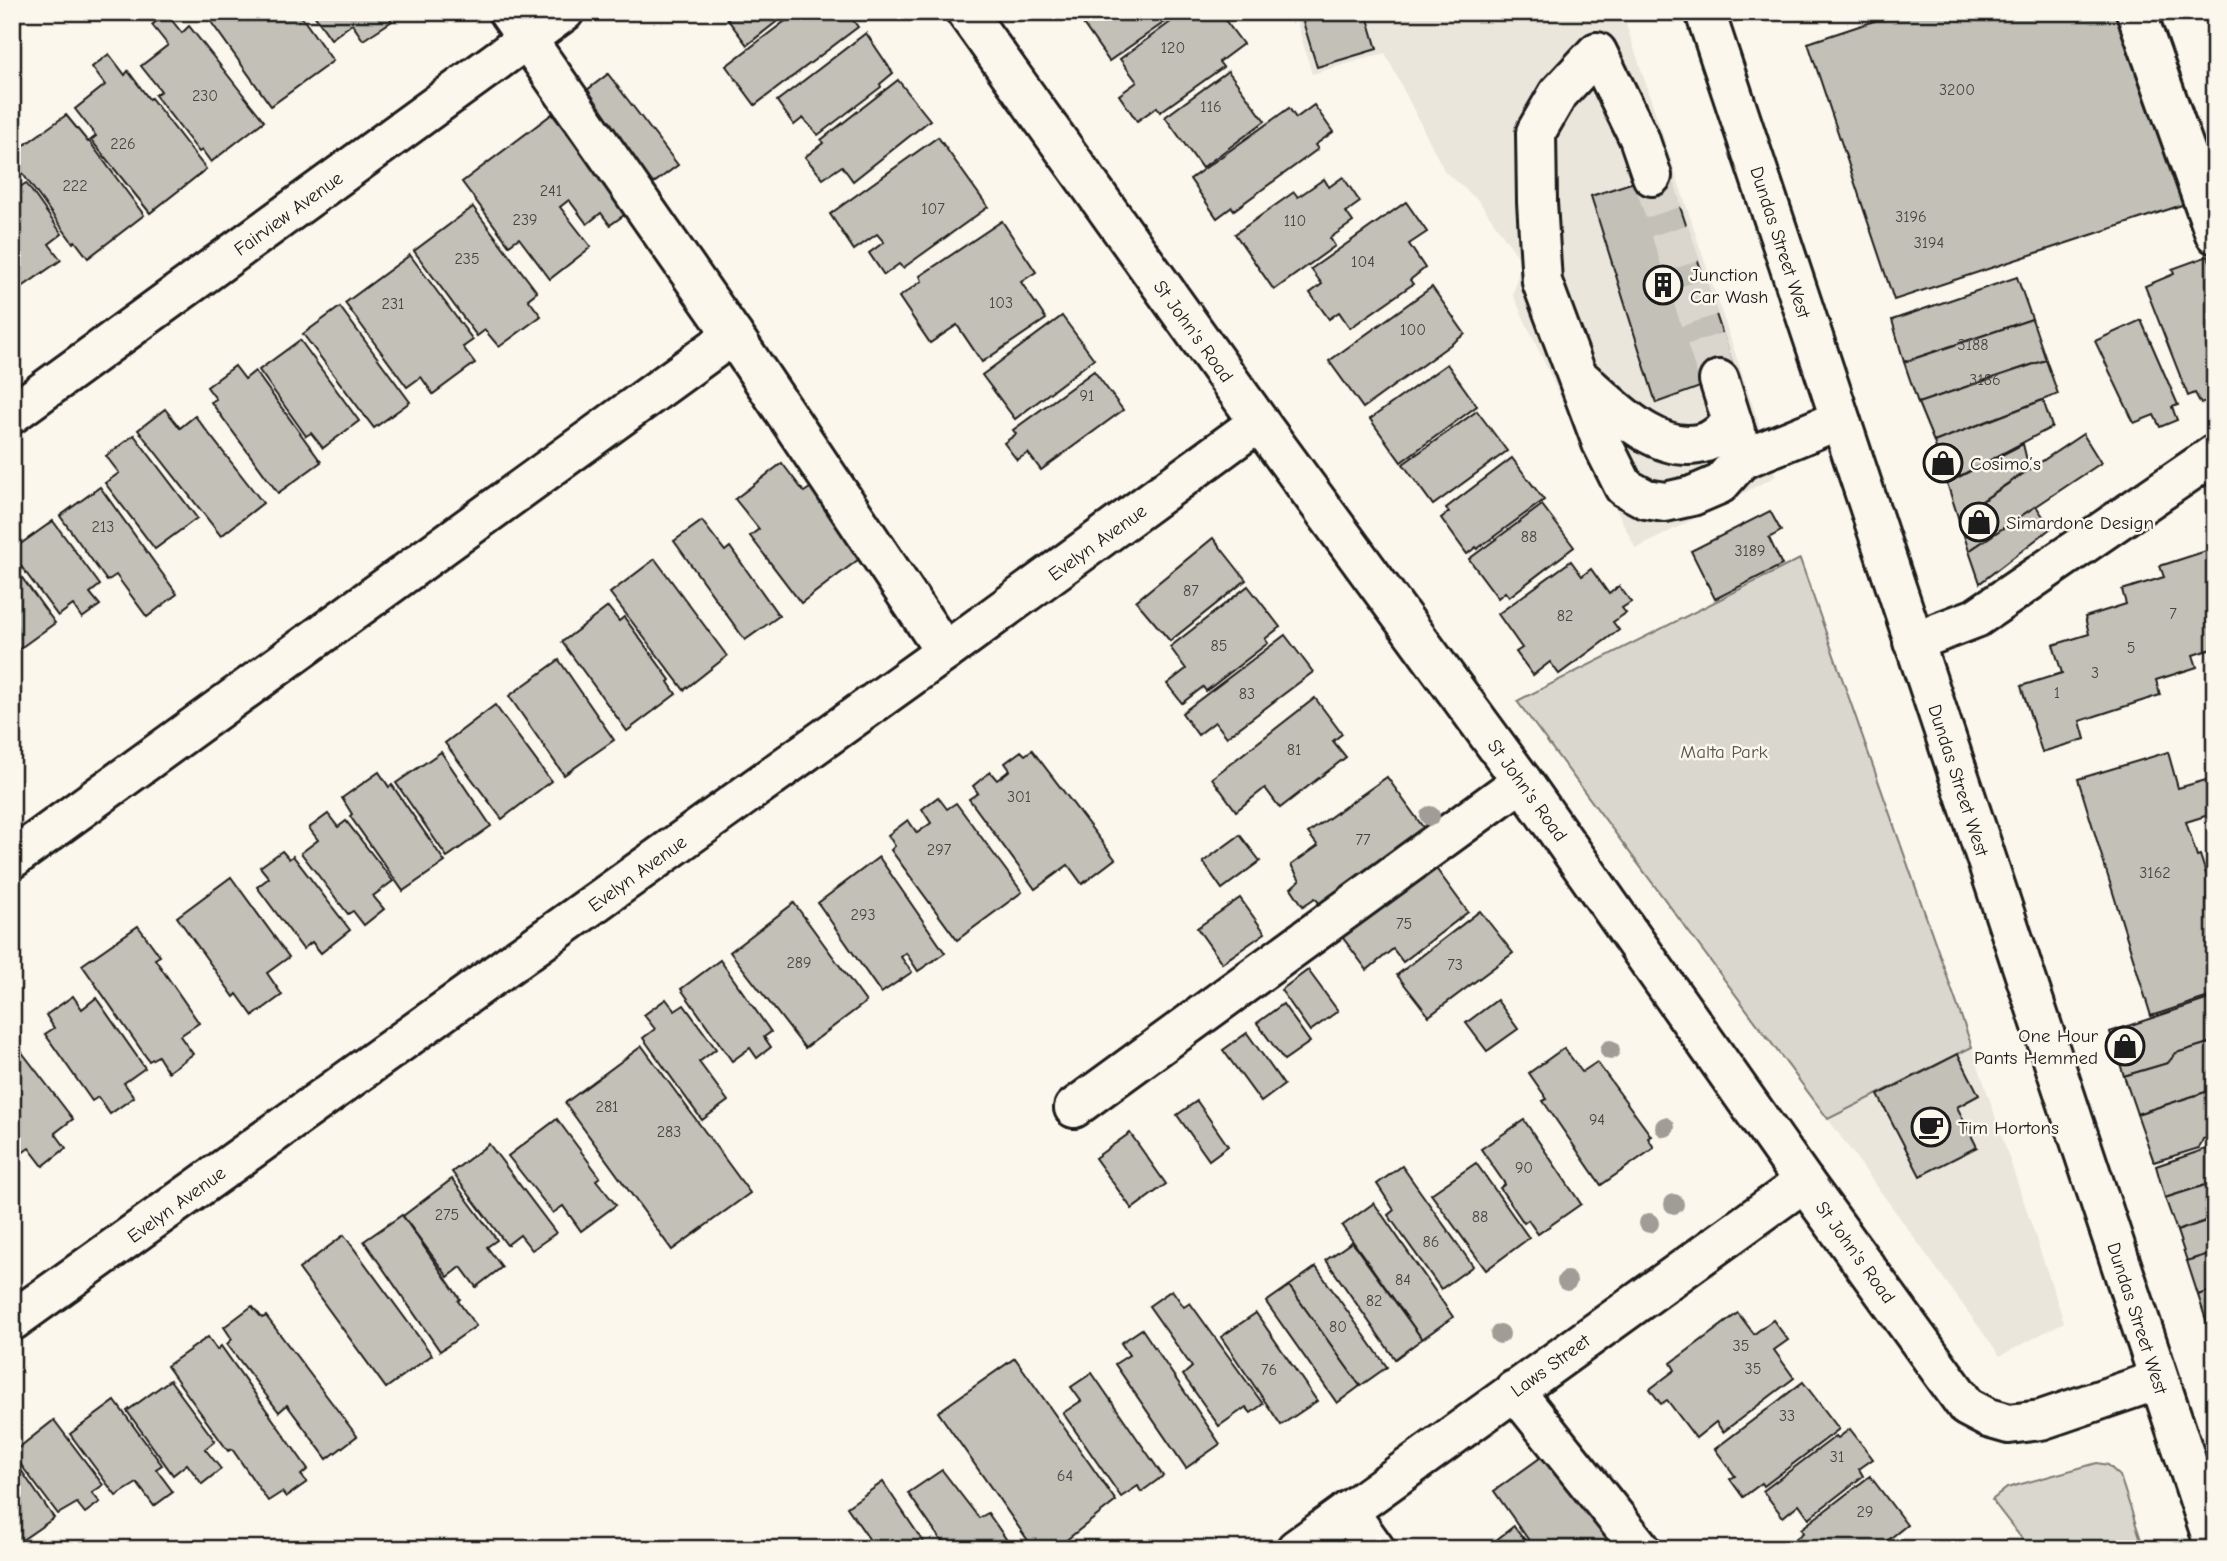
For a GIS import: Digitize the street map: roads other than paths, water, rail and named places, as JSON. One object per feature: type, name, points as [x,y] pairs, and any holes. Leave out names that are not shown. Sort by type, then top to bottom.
[{"type":"street","name":"Fairview Avenue","points":[[12,414],[518,26],[564,12]]},
{"type":"street","name":"St John's Road","points":[[966,12],[1259,422],[1522,781],[1804,1182],[1967,1407],[1988,1418],[2009,1424],[2020,1423],[2041,1420],[2158,1380]]},
{"type":"street","name":"Dundas Street West","points":[[1705,12],[2215,1547]]},
{"type":"street","points":[[2136,12],[2215,233]]},
{"type":"street","points":[[518,26],[733,335],[945,652]]},
{"type":"street","points":[[1652,176],[1639,138],[1597,52],[1558,94],[1536,132],[1537,202],[1542,282],[1602,443],[1624,487],[1646,499],[1665,502],[1692,496],[1720,484],[1737,442],[1719,380]]},
{"type":"street","points":[[12,859],[733,335]]},
{"type":"street","points":[[1577,375],[1634,426],[1677,446],[1737,442],[1839,420]]},
{"type":"street","name":"Evelyn Avenue","points":[[12,1321],[945,652],[1259,422]]},
{"type":"street","points":[[1913,642],[1976,618],[2213,463]]},
{"type":"street","points":[[1074,1108],[1522,781]]},
{"type":"street","name":"Laws Street","points":[[1296,1549],[1804,1182]]},
{"type":"street","points":[[1514,1390],[1641,1549]]},
{"type":"street","points":[[1348,1511],[1375,1549]]},
{"type":"tunnel","points":[[1652,176],[1719,380]]},
{"type":"place","name":"Junction Car Wash","points":[[1663,285]]},
{"type":"place","name":"Cosimo’s","points":[[1943,463]]},
{"type":"place","name":"Simardone Design","points":[[1979,522]]},
{"type":"place","name":"One Hour Pants Hemmed","points":[[2125,1046]]},
{"type":"place","name":"Tim Hortons","points":[[1931,1127]]},
{"type":"park label","name":"Malta Park","points":[[1724,751]]}]
